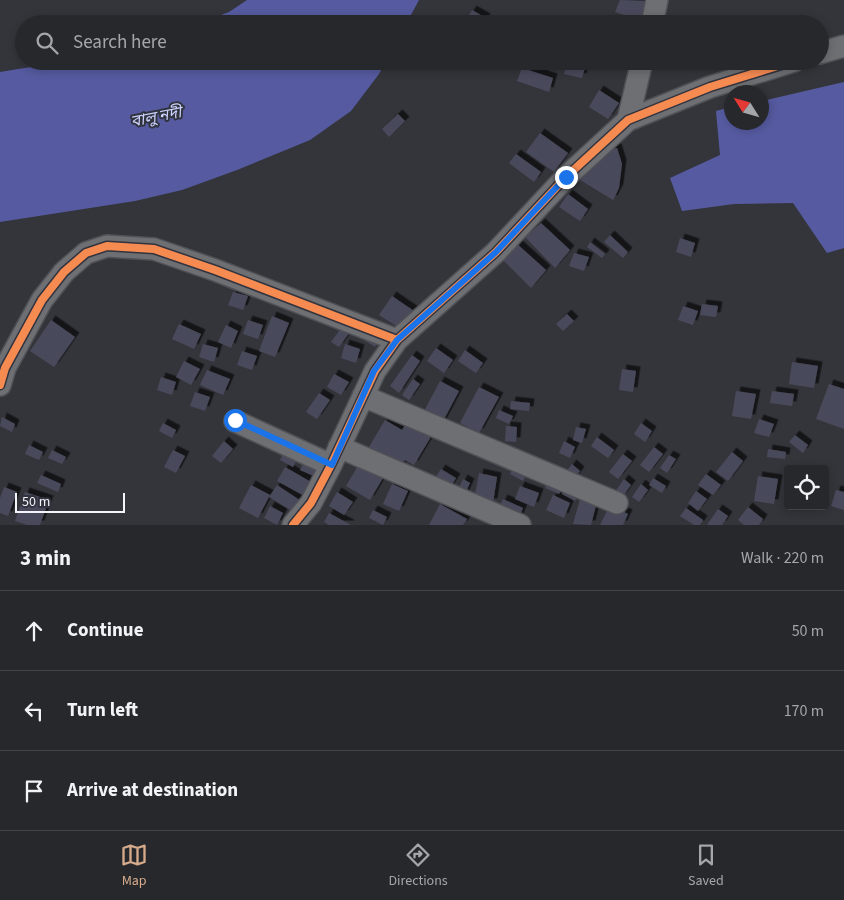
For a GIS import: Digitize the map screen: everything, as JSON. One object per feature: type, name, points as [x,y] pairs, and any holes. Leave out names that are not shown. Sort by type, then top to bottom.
[{"type":"street","points":[[654,15],[658,0]]},
{"type":"street","points":[[829,50],[844,46]]},
{"type":"street","points":[[628,120],[640,70]]},
{"type":"street","points":[[294,525],[311,503],[374,371],[397,340],[496,252],[566,177],[628,120],[710,87],[765,70]]},
{"type":"street","points":[[0,385],[5,368],[42,300],[64,272],[86,253],[107,246],[154,249],[215,270],[397,340]]},
{"type":"street","points":[[363,396],[617,503]]},
{"type":"street","points":[[235,420],[520,525]]},
{"type":"water","points":[[247,0],[419,0],[411,15],[221,15]]},
{"type":"water","name":"বালু নদী","points":[[15,70],[381,70],[351,111],[310,140],[237,170],[182,190],[135,201],[0,222],[0,72]]},
{"type":"water","points":[[844,82],[844,248],[827,253],[793,203],[734,204],[682,211],[670,178],[720,155],[716,111],[724,109],[724,130],[769,130],[769,99]]},
{"type":"building","points":[[620,0],[649,1],[644,15],[624,15],[615,12]]},
{"type":"building","points":[[472,10],[481,15],[469,15]]},
{"type":"building","points":[[521,70],[528,70],[553,78],[549,92],[517,81]]},
{"type":"building","points":[[565,70],[584,70],[582,78],[564,74]]},
{"type":"building","points":[[599,90],[619,103],[608,119],[589,107]]},
{"type":"building","points":[[398,114],[405,121],[389,137],[382,129]]},
{"type":"building","points":[[540,133],[568,153],[554,172],[526,152]]},
{"type":"building","points":[[617,148],[622,164],[619,188],[613,200],[577,178],[605,150]]},
{"type":"building","points":[[516,154],[541,172],[534,182],[509,163]]},
{"type":"building","points":[[568,194],[588,209],[580,221],[559,207]]},
{"type":"building","points":[[541,223],[570,250],[555,268],[525,237]]},
{"type":"building","points":[[610,235],[628,252],[623,258],[604,242]]},
{"type":"building","points":[[680,238],[695,243],[691,257],[676,252]]},
{"type":"building","points":[[590,242],[605,254],[602,258],[587,247]]},
{"type":"building","points":[[516,243],[546,270],[531,288],[501,258]]},
{"type":"building","points":[[574,253],[589,257],[584,271],[569,266]]},
{"type":"building","points":[[233,292],[248,296],[243,310],[228,305]]},
{"type":"building","points":[[392,296],[414,311],[401,329],[379,315]]},
{"type":"building","points":[[702,304],[718,306],[716,317],[700,315]]},
{"type":"building","points":[[683,306],[698,311],[693,325],[678,320]]},
{"type":"building","points":[[567,314],[574,321],[563,331],[556,324]]},
{"type":"building","points":[[272,316],[289,323],[275,357],[259,351]]},
{"type":"building","points":[[51,320],[75,337],[54,367],[30,351]]},
{"type":"building","points":[[248,320],[263,325],[258,339],[243,334]]},
{"type":"building","points":[[179,324],[201,334],[194,349],[172,339]]},
{"type":"building","points":[[344,324],[352,329],[339,347],[331,342]]},
{"type":"building","points":[[226,325],[238,331],[231,348],[218,342]]},
{"type":"building","points":[[364,328],[380,337],[375,347],[359,337]]},
{"type":"building","points":[[203,344],[218,348],[214,362],[199,357]]},
{"type":"building","points":[[345,344],[360,349],[356,363],[341,358]]},
{"type":"building","points":[[436,348],[453,360],[444,373],[427,361]]},
{"type":"building","points":[[465,350],[483,363],[476,373],[458,361]]},
{"type":"building","points":[[242,351],[257,356],[252,370],[237,365]]},
{"type":"building","points":[[412,355],[420,361],[399,393],[390,386]]},
{"type":"building","points":[[184,361],[200,369],[191,385],[176,377]]},
{"type":"building","points":[[792,362],[818,366],[814,388],[789,384]]},
{"type":"building","points":[[622,369],[636,371],[633,392],[619,390]]},
{"type":"building","points":[[207,370],[230,379],[223,395],[200,385]]},
{"type":"building","points":[[334,374],[349,382],[341,395],[327,387]]},
{"type":"building","points":[[161,377],[176,382],[172,395],[157,390]]},
{"type":"building","points":[[413,379],[420,384],[409,400],[402,395]]},
{"type":"building","points":[[440,381],[459,391],[440,427],[421,417]]},
{"type":"building","points":[[829,384],[844,389],[844,429],[816,419]]},
{"type":"building","points":[[479,387],[499,397],[479,433],[460,423]]},
{"type":"building","points":[[736,391],[756,394],[751,419],[732,416]]},
{"type":"building","points":[[772,391],[794,394],[792,406],[770,403]]},
{"type":"building","points":[[195,392],[210,397],[205,411],[190,406]]},
{"type":"building","points":[[319,393],[330,400],[317,419],[306,412]]},
{"type":"building","points":[[511,401],[530,403],[529,411],[510,409]]},
{"type":"building","points":[[499,410],[513,416],[509,424],[496,418]]},
{"type":"building","points":[[2,417],[15,424],[12,432],[0,426]]},
{"type":"building","points":[[759,419],[774,424],[769,437],[754,433]]},
{"type":"building","points":[[385,420],[402,430],[408,420],[432,435],[414,465],[405,460],[395,476],[387,471],[370,500],[346,486]]},
{"type":"building","points":[[163,423],[176,430],[172,438],[159,431]]},
{"type":"building","points":[[641,423],[652,431],[645,442],[634,434]]},
{"type":"building","points":[[506,426],[517,427],[516,442],[505,441]]},
{"type":"building","points":[[576,427],[586,429],[582,443],[573,440]]},
{"type":"building","points":[[795,435],[808,445],[803,453],[789,442]]},
{"type":"building","points":[[597,437],[614,450],[608,458],[591,446]]},
{"type":"building","points":[[224,441],[233,449],[221,463],[212,456]]},
{"type":"building","points":[[564,441],[575,447],[570,458],[559,453]]},
{"type":"building","points":[[29,445],[43,452],[39,460],[25,454]]},
{"type":"building","points":[[654,447],[663,454],[649,472],[640,465]]},
{"type":"building","points":[[768,449],[786,452],[785,459],[767,457]]},
{"type":"building","points":[[52,450],[66,457],[62,464],[48,458]]},
{"type":"building","points":[[173,450],[185,456],[176,473],[164,467]]},
{"type":"building","points":[[284,452],[297,459],[293,467],[280,460]]},
{"type":"building","points":[[732,452],[743,461],[728,481],[716,472]]},
{"type":"building","points":[[623,454],[632,461],[618,479],[609,472]]},
{"type":"building","points":[[669,455],[676,459],[667,473],[660,468]]},
{"type":"building","points":[[304,462],[318,468],[314,476],[300,470]]},
{"type":"building","points":[[572,464],[580,471],[574,479],[566,472]]},
{"type":"building","points":[[514,466],[527,473],[523,481],[510,474]]},
{"type":"building","points":[[285,467],[318,486],[310,499],[277,481]]},
{"type":"building","points":[[441,469],[456,478],[443,499],[428,489]]},
{"type":"building","points":[[479,473],[497,477],[493,503],[474,500]]},
{"type":"building","points":[[706,474],[721,485],[713,495],[698,485]]},
{"type":"building","points":[[41,475],[61,484],[58,492],[37,483]]},
{"type":"building","points":[[758,476],[778,479],[774,504],[754,501]]},
{"type":"building","points":[[653,478],[666,486],[662,493],[649,485]]},
{"type":"building","points":[[463,479],[470,483],[461,503],[453,500]]},
{"type":"building","points":[[624,479],[631,485],[622,497],[615,492]]},
{"type":"building","points":[[549,480],[563,486],[559,494],[545,488]]},
{"type":"building","points":[[392,484],[408,491],[399,511],[383,504]]},
{"type":"building","points":[[641,484],[648,490],[639,502],[632,497]]},
{"type":"building","points":[[251,485],[270,495],[258,518],[239,508]]},
{"type":"building","points":[[277,485],[307,505],[300,516],[269,497]]},
{"type":"building","points":[[520,486],[539,493],[534,507],[515,499]]},
{"type":"building","points":[[566,486],[579,493],[575,501],[562,494]]},
{"type":"building","points":[[4,487],[17,492],[8,516],[0,513],[0,498]]},
{"type":"building","points":[[583,489],[599,494],[591,525],[573,524]]},
{"type":"building","points":[[836,490],[844,492],[844,510],[831,506]]},
{"type":"building","points":[[696,491],[707,499],[698,511],[688,503]]},
{"type":"building","points":[[25,492],[49,500],[40,525],[27,525],[15,521]]},
{"type":"building","points":[[337,492],[353,502],[344,515],[329,506]]},
{"type":"building","points":[[553,495],[570,503],[564,518],[546,510]]},
{"type":"building","points":[[503,499],[523,508],[519,518],[499,508]]},
{"type":"building","points":[[440,504],[467,519],[463,525],[429,525]]},
{"type":"building","points":[[610,505],[628,514],[623,525],[600,525]]},
{"type":"building","points":[[270,506],[283,513],[277,525],[264,518]]},
{"type":"building","points":[[748,507],[763,519],[759,525],[744,525],[738,520]]},
{"type":"building","points":[[686,508],[703,520],[700,525],[694,525],[680,516]]},
{"type":"building","points":[[718,509],[728,516],[722,525],[707,525]]},
{"type":"building","points":[[373,510],[387,517],[383,525],[369,518]]},
{"type":"building","points":[[329,513],[351,525],[329,525],[324,522]]},
{"type":"cycle path","points":[[293,525],[311,503],[375,371],[397,340],[496,252],[566,177],[628,120],[710,87],[765,70]]},
{"type":"cycle path","points":[[0,385],[5,368],[42,300],[64,272],[86,253],[107,246],[154,249],[215,270],[397,340]]},
{"type":"route","points":[[235,420],[332,465],[374,371],[397,340],[496,252],[566,177]]}]
